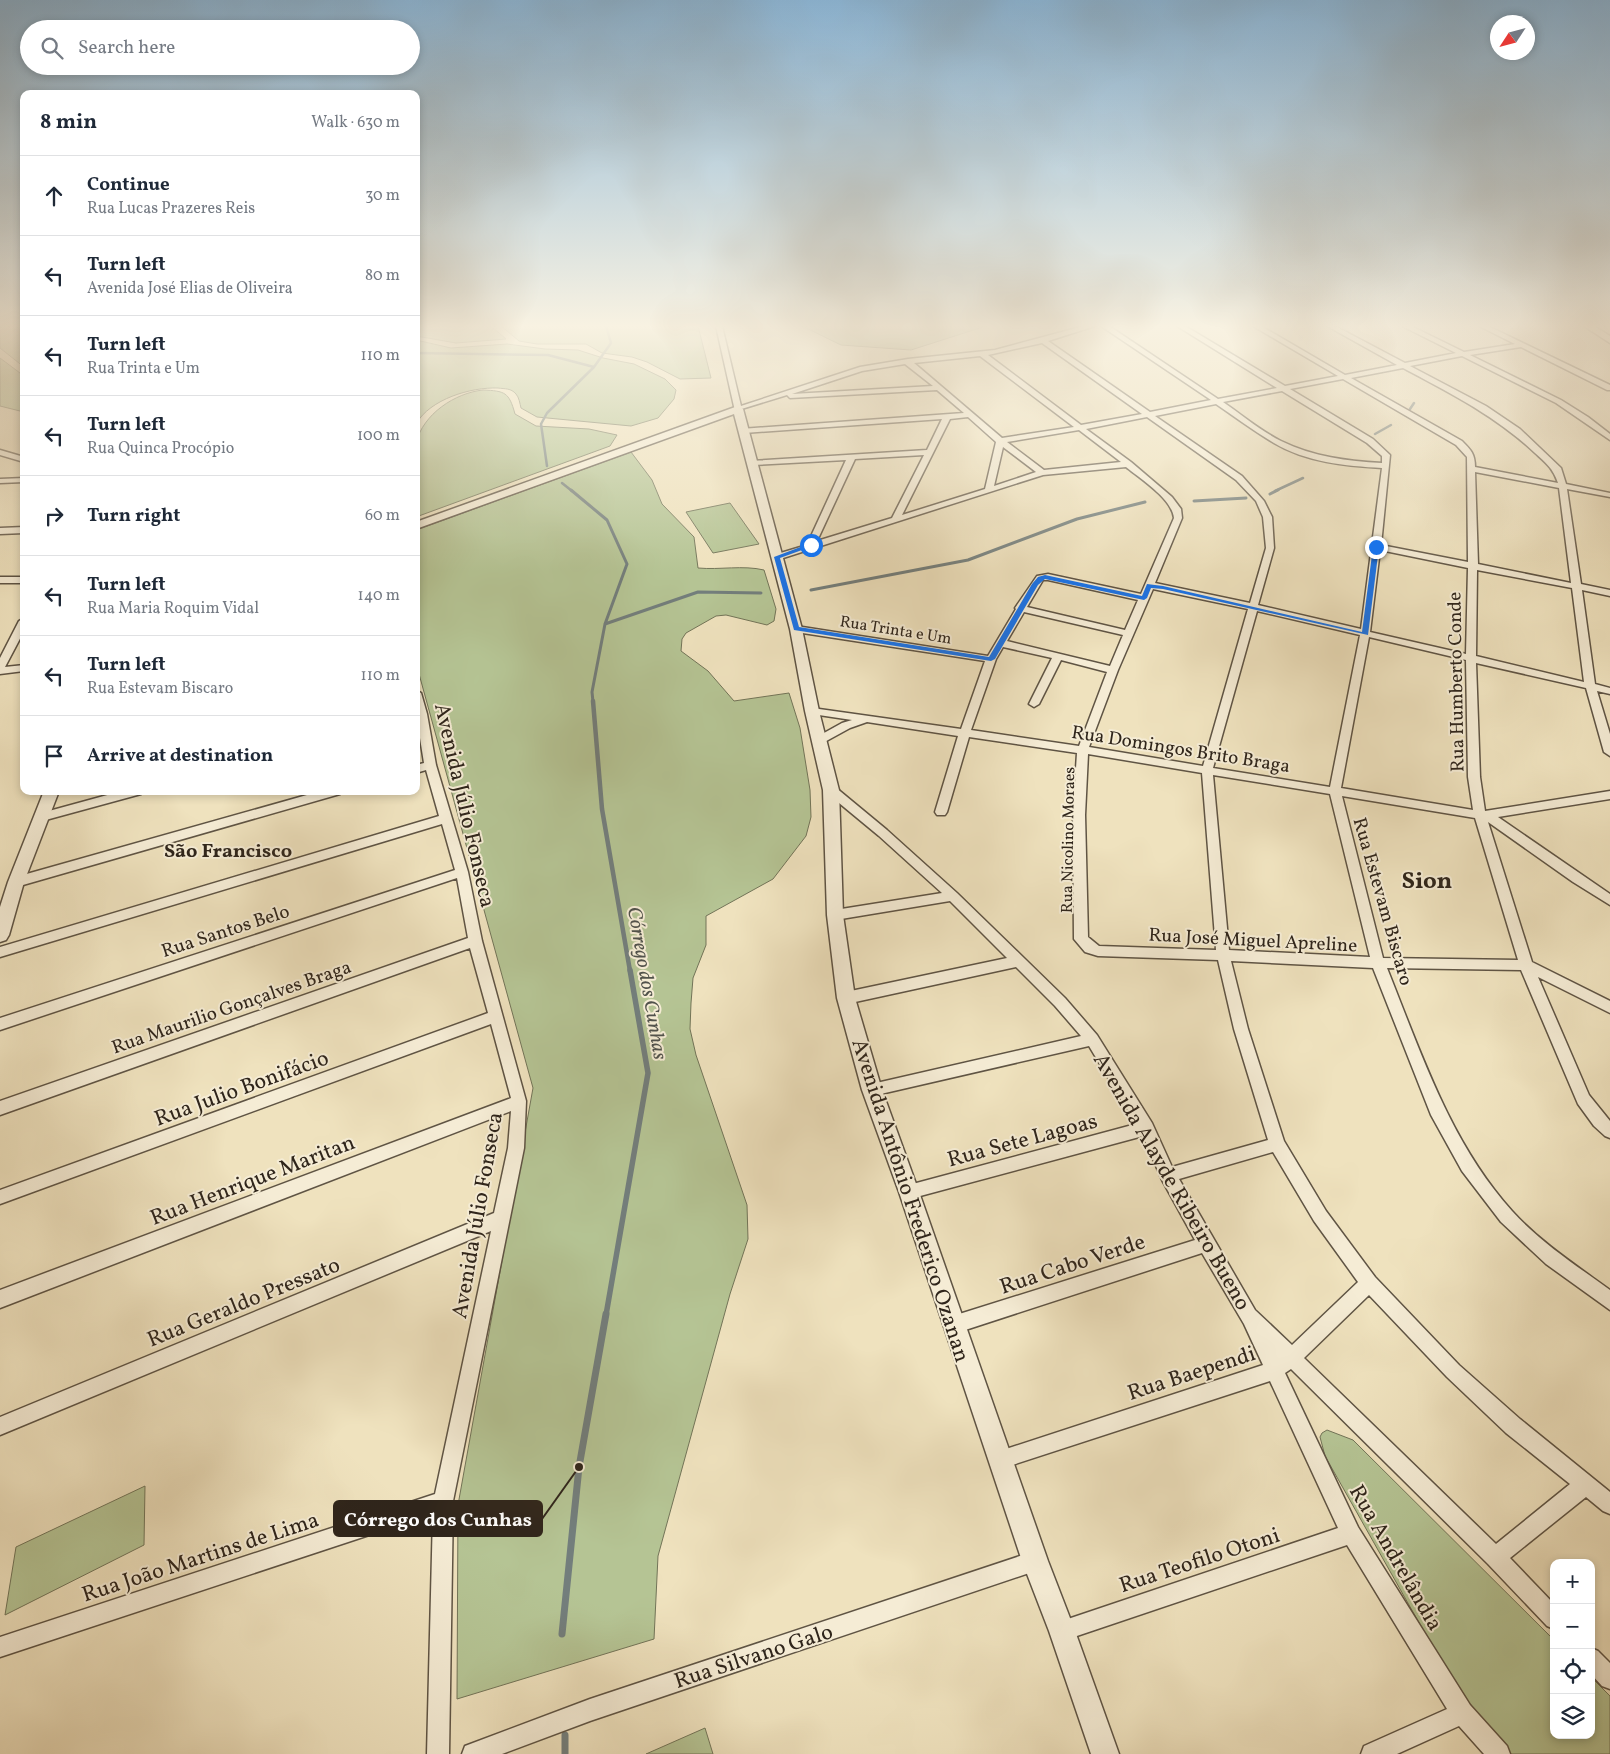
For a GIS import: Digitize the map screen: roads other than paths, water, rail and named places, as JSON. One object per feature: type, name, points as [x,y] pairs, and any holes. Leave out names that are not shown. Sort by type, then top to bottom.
[{"type":"street","points":[[420,525],[745,408]]},
{"type":"street","points":[[963,408],[1000,441],[1042,473]]},
{"type":"street","name":"Rua Nicolino Moraes","points":[[1053,408],[1128,464],[1169,499],[1177,509],[1178,518],[1113,670],[1083,750],[1079,815],[1081,939],[1090,948],[1098,951]]},
{"type":"street","points":[[1139,408],[1239,478],[1255,492],[1266,509],[1271,526],[1270,548],[1206,770],[1223,955],[1241,1029],[1277,1144],[1320,1216],[1369,1282],[1453,1371],[1513,1426],[1610,1504]]},
{"type":"street","points":[[1000,441],[1181,408]]},
{"type":"street","points":[[1227,408],[1278,442],[1297,451],[1342,463],[1386,466],[1386,455],[1381,449],[1316,408]]},
{"type":"street","name":"Rua Humberto Conde","points":[[1399,408],[1459,443],[1471,457],[1473,470],[1471,657],[1474,777],[1526,966],[1583,1098],[1599,1120],[1610,1131]]},
{"type":"street","points":[[1483,408],[1517,431],[1558,470],[1563,487],[1590,686],[1610,752]]},
{"type":"street","points":[[1566,408],[1599,428],[1610,438]]},
{"type":"street","points":[[738,410],[796,629]]},
{"type":"street","points":[[744,431],[971,415]]},
{"type":"street","points":[[895,520],[947,417]]},
{"type":"street","points":[[1599,428],[1610,427]]},
{"type":"street","points":[[989,490],[1000,441]]},
{"type":"street","points":[[0,452],[20,459]]},
{"type":"street","points":[[753,463],[929,452]]},
{"type":"street","points":[[811,545],[852,456]]},
{"type":"street","points":[[777,557],[1042,473],[1128,464]]},
{"type":"street","name":"Rua Estevam Biscaro","points":[[1386,466],[1365,634],[1335,792],[1378,964],[1439,1115],[1468,1166],[1507,1217],[1552,1258],[1610,1301]]},
{"type":"street","points":[[1473,470],[1610,495]]},
{"type":"street","points":[[0,481],[20,480]]},
{"type":"street","points":[[0,530],[20,530]]},
{"type":"street","points":[[1376,547],[1610,593]]},
{"type":"street","points":[[941,812],[965,732],[991,659],[1020,608],[1040,578],[1048,577],[1144,598]]},
{"type":"street","points":[[0,580],[20,580]]},
{"type":"street","points":[[1149,585],[1471,657],[1610,691]]},
{"type":"street","points":[[1020,608],[1129,634]]},
{"type":"street","points":[[20,628],[0,669],[20,668]]},
{"type":"street","name":"Rua Trinta e Um","points":[[796,629],[991,659]]},
{"type":"street","name":"Avenida Antônio Frederico Ozanan","points":[[796,629],[812,711],[831,790],[835,915],[846,998],[872,1090],[910,1192],[952,1324],[1105,1754]]},
{"type":"street","points":[[0,640],[14,639]]},
{"type":"street","points":[[1001,643],[1113,670]]},
{"type":"street","points":[[1034,704],[1058,656]]},
{"type":"street","name":"Rua Domingos Brito Braga","points":[[812,711],[1083,750],[1484,815]]},
{"type":"street","name":"Rua Domingos Brito Braga","points":[[819,741],[846,725],[876,719]]},
{"type":"street","name":"Avenida Júlio Fonseca","points":[[420,727],[423,767],[446,818],[462,872],[475,942],[519,1101],[516,1148],[443,1501],[438,1754]]},
{"type":"street","name":"Avenida Alayde Ribeiro Bueno","points":[[831,790],[883,833],[953,896],[1060,1002],[1092,1039],[1147,1128],[1168,1175],[1206,1244],[1250,1316],[1496,1557],[1550,1615]]},
{"type":"street","points":[[0,935],[16,882],[50,795]]},
{"type":"street","points":[[42,817],[122,795]]},
{"type":"street","points":[[16,882],[322,795]]},
{"type":"street","points":[[1484,815],[1610,795]]},
{"type":"street","points":[[1484,815],[1610,900]]},
{"type":"street","points":[[0,952],[446,818]]},
{"type":"street","name":"Rua Santos Belo","points":[[0,1024],[462,872]]},
{"type":"street","points":[[835,915],[953,896]]},
{"type":"street","name":"Rua Maurilio Gonçalves Braga","points":[[0,1108],[475,942]]},
{"type":"street","name":"Rua José Miguel Apreline","points":[[1098,951],[1223,955],[1378,964],[1526,966]]},
{"type":"street","points":[[846,998],[1017,961]]},
{"type":"street","points":[[1526,966],[1610,1007]]},
{"type":"street","name":"Rua Julio Bonifácio","points":[[0,1198],[496,1016]]},
{"type":"street","points":[[872,1090],[1092,1039]]},
{"type":"street","name":"Rua Henrique Maritan","points":[[0,1299],[519,1101]]},
{"type":"street","name":"Rua Sete Lagoas","points":[[910,1192],[1147,1128]]},
{"type":"street","points":[[1168,1175],[1277,1144]]},
{"type":"street","name":"Rua Geraldo Pressato","points":[[0,1426],[502,1218]]},
{"type":"street","name":"Rua Cabo Verde","points":[[952,1324],[1206,1244]]},
{"type":"street","name":"Rua Baependi","points":[[1000,1460],[1275,1370],[1291,1358],[1369,1282]]},
{"type":"street","name":"Rua Andrelândia","points":[[1250,1316],[1351,1534],[1462,1713],[1499,1754]]},
{"type":"street","points":[[1496,1557],[1585,1485]]},
{"type":"street","name":"Rua João Martins de Lima","points":[[0,1647],[443,1501]]},
{"type":"street","name":"Rua Teofilo Otoni","points":[[1062,1631],[1351,1534]]},
{"type":"street","name":"Rua Silvano Galo","points":[[473,1754],[590,1710],[1035,1561]]},
{"type":"street","points":[[1595,1662],[1610,1678]]},
{"type":"street","points":[[1372,1754],[1462,1713]]},
{"type":"waterway","name":"Córrego dos Cunhas","points":[[547,466],[541,424],[552,408]]},
{"type":"waterway","points":[[1375,434],[1391,425]]},
{"type":"waterway","points":[[1275,491],[1303,478]]},
{"type":"waterway","name":"Córrego dos Cunhas","points":[[562,483],[572,491]]},
{"type":"waterway","name":"Córrego dos Cunhas","points":[[571,490],[607,520],[627,564],[605,624]]},
{"type":"waterway","points":[[1270,494],[1278,490]]},
{"type":"waterway","points":[[1194,501],[1246,498]]},
{"type":"waterway","points":[[811,590],[968,560],[1077,519],[1145,502]]},
{"type":"waterway","points":[[605,624],[698,592],[761,593]]},
{"type":"waterway","name":"Córrego dos Cunhas","points":[[593,702],[592,692],[605,624]]},
{"type":"waterway","name":"Córrego dos Cunhas","points":[[593,701],[602,809],[630,971]]},
{"type":"waterway","name":"Córrego dos Cunhas","points":[[606,1315],[648,1073],[630,970]]},
{"type":"waterway","name":"Córrego dos Cunhas","points":[[562,1634],[579,1467],[606,1314]]},
{"type":"waterway","name":"Córrego dos Cunhas","points":[[565,1735],[565,1754]]},
{"type":"place","name":"Córrego dos Cunhas","points":[[579,1467]]},
{"type":"district","name":"São Francisco","points":[[228,850]]},
{"type":"district","name":"Sion","points":[[1427,880]]}]
